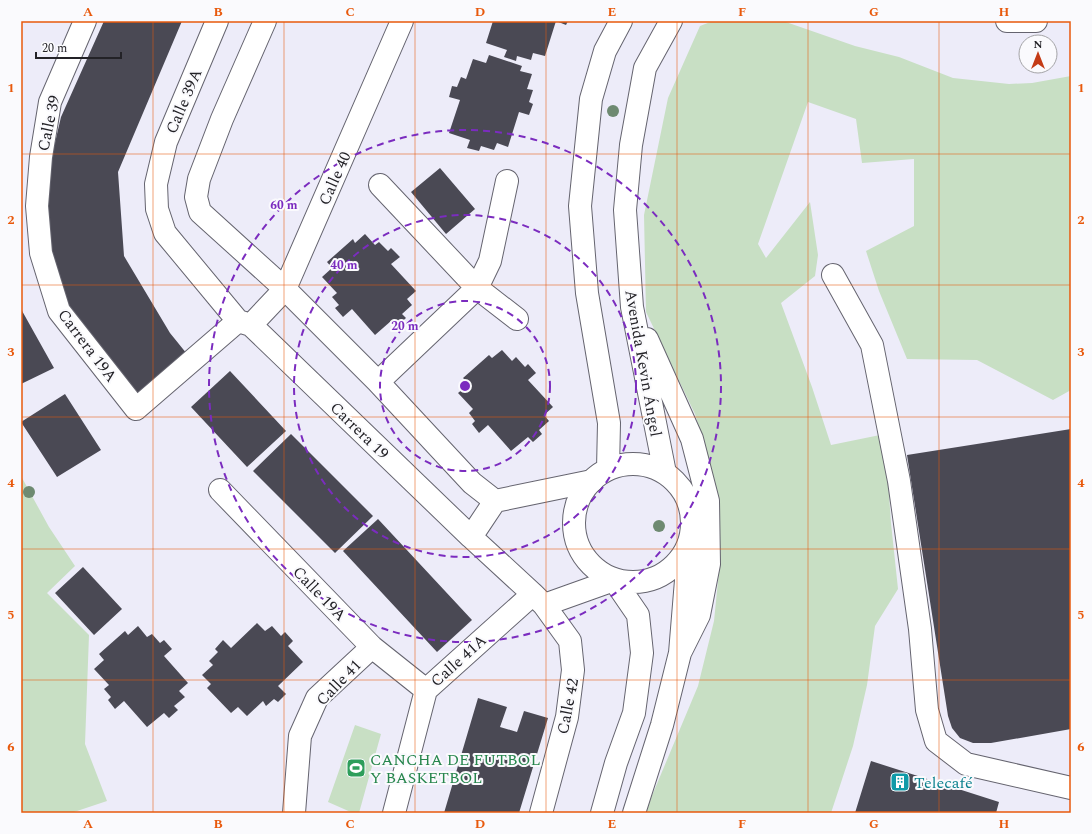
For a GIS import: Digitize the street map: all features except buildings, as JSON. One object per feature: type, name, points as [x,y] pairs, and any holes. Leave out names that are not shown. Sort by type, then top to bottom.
[{"type":"street","name":"Calle 39","points":[[37,206],[41,157],[50,102],[85,21]]},
{"type":"street","name":"Calle 39A","points":[[156,184],[166,142],[218,21]]},
{"type":"street","points":[[265,21],[222,119],[199,179],[196,197],[200,212],[285,289],[378,382],[472,483],[495,502]]},
{"type":"street","name":"Calle 40","points":[[136,409],[285,289],[402,21]]},
{"type":"street","points":[[602,813],[616,763],[634,713],[642,653],[638,615],[614,580],[592,567],[580,552],[574,533],[574,514],[580,496],[600,475],[609,423],[587,293],[580,206],[591,99],[605,51],[621,21]]},
{"type":"street","name":"Avenida Kevin Ángel","points":[[665,473],[632,307],[625,210],[631,145],[645,68],[671,21]]},
{"type":"street","points":[[1007,21],[1036,21]]},
{"type":"street","points":[[378,382],[477,288],[490,261],[507,181]]},
{"type":"street","name":"Carrera 19","points":[[156,184],[157,209],[165,233],[244,323],[538,600]]},
{"type":"street","points":[[380,185],[477,288],[517,319]]},
{"type":"street","name":"Carrera 19A","points":[[37,206],[41,253],[59,311],[136,409]]},
{"type":"street","points":[[834,275],[872,345],[899,481],[920,629],[927,710],[936,742],[966,764],[1071,788]]},
{"type":"street","points":[[632,307],[692,439],[708,501],[709,564],[699,615],[680,653]]},
{"type":"street","points":[[471,537],[495,502],[600,475],[627,464],[647,466],[665,473],[680,486],[690,504],[693,523],[680,653],[662,725],[634,813]]},
{"type":"street","name":"Calle 19A","points":[[220,490],[372,647],[426,690]]},
{"type":"street","points":[[538,600],[614,580],[646,581],[665,573],[680,560],[690,543]]},
{"type":"street","name":"Calle 41A","points":[[394,813],[426,690],[538,600]]},
{"type":"street","name":"Calle 42","points":[[538,600],[570,641],[573,670],[567,717],[541,813]]},
{"type":"street","name":"Calle 41","points":[[294,813],[300,736],[317,698],[372,647]]},
{"type":"green space","points":[[713,21],[783,21],[855,46],[899,57],[953,78],[1009,84],[1032,83],[1071,76],[1071,390],[1053,400],[977,360],[907,359],[879,291],[866,251],[914,226],[914,159],[862,163],[856,119],[808,102],[758,244],[766,258],[810,202],[818,255],[815,276],[781,303],[812,387],[831,445],[880,435],[888,480],[898,589],[875,626],[867,685],[853,746],[831,813],[646,813],[698,686],[714,621],[719,571],[717,530],[710,463],[695,414],[646,312],[644,215],[668,98],[700,26]]},
{"type":"green space","points":[[21,476],[49,527],[75,566],[47,593],[89,635],[85,744],[107,801],[71,813],[21,813]]},
{"type":"green space","name":"CANCHA DE FUTBOL Y BASKETBOL","points":[[355,725],[381,734],[359,813],[353,813],[328,802]]},
{"type":"place","name":"CANCHA DE FUTBOL Y BASKETBOL","points":[[356,768]]},
{"type":"place","name":"Telecafé","points":[[900,782]]}]
